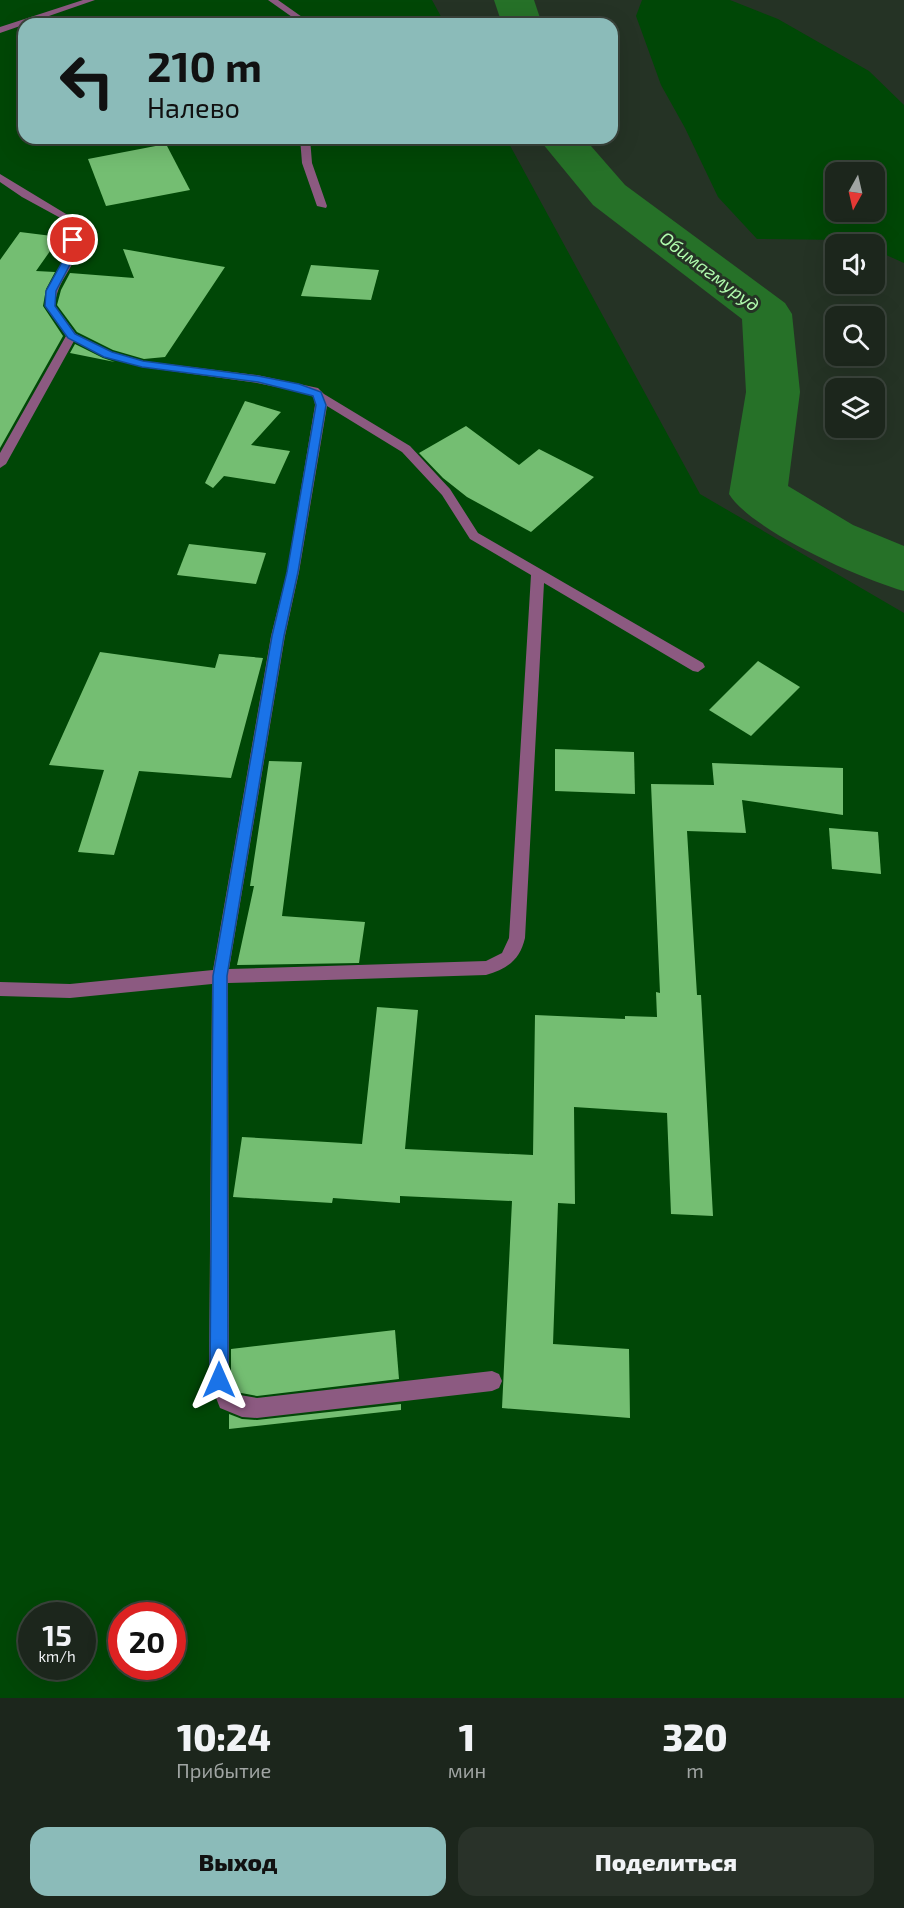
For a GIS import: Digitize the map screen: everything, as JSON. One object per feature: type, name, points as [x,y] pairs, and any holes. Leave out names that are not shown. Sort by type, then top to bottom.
[{"type":"street","points":[[36,18],[91,0]]},
{"type":"street","points":[[272,0],[299,18]]},
{"type":"street","points":[[0,30],[18,24]]},
{"type":"street","points":[[305,144],[307,163],[322,206]]},
{"type":"street","points":[[0,177],[25,195],[71,220],[73,240],[70,255],[51,291],[50,306],[72,336],[108,354],[142,364],[258,379],[314,392],[406,449],[446,492],[474,536],[698,667]]},
{"type":"street","points":[[0,464],[72,336]]},
{"type":"street","points":[[320,397],[321,405],[293,572],[278,636],[220,976],[219,1380],[227,1401],[242,1407],[257,1408],[492,1381]]},
{"type":"street","points":[[0,989],[70,991],[220,976],[486,968],[499,964],[515,952],[518,938],[538,574]]},
{"type":"green space","points":[[0,0],[432,0],[442,18],[18,18],[18,144],[509,144],[700,494],[904,613],[904,1698],[0,1698]]},
{"type":"green space","points":[[642,0],[730,0],[778,19],[869,71],[904,105],[904,263],[885,254],[885,234],[825,234],[825,240],[757,239],[718,197],[685,128],[661,85],[636,16]]},
{"type":"building","points":[[166,144],[190,190],[106,206],[88,159]]},
{"type":"building","points":[[20,232],[60,237],[36,271],[55,272],[46,289],[43,306],[63,336],[0,448],[0,260]]},
{"type":"building","points":[[123,249],[225,267],[165,357],[144,359],[113,350],[77,332],[57,305],[61,290],[70,273],[134,278]]},
{"type":"building","points":[[311,265],[379,270],[371,300],[301,296]]},
{"type":"building","points":[[75,344],[103,358],[115,362],[70,353]]},
{"type":"building","points":[[245,401],[281,412],[251,445],[290,451],[275,484],[224,476],[213,488],[205,483]]},
{"type":"building","points":[[466,426],[519,465],[539,449],[594,477],[531,532],[467,497],[443,478],[419,453]]},
{"type":"building","points":[[189,544],[266,553],[256,584],[177,575]]},
{"type":"building","points":[[100,652],[215,668],[219,654],[263,658],[231,778],[139,771],[114,855],[78,852],[104,770],[49,765]]},
{"type":"building","points":[[758,661],[800,687],[751,736],[709,710]]},
{"type":"building","points":[[555,749],[634,752],[635,794],[555,791]]},
{"type":"building","points":[[269,761],[302,762],[282,916],[365,922],[359,963],[237,965],[254,886],[250,886]]},
{"type":"building","points":[[712,763],[843,768],[843,815],[742,800],[746,833],[687,831],[697,995],[701,995],[713,1216],[671,1214],[667,1113],[574,1107],[575,1204],[558,1203],[553,1344],[629,1349],[630,1418],[502,1408],[512,1201],[400,1196],[400,1203],[333,1198],[332,1203],[233,1197],[242,1137],[362,1144],[377,1007],[418,1010],[405,1149],[533,1155],[535,1015],[625,1019],[625,1016],[657,1017],[656,992],[660,993],[651,784],[714,785]]},
{"type":"building","points":[[829,828],[878,832],[881,874],[832,869]]},
{"type":"building","points":[[395,1330],[399,1379],[257,1396],[236,1392],[231,1380],[231,1349]]},
{"type":"building","points":[[401,1404],[401,1410],[229,1429],[229,1414],[242,1419],[257,1420]]},
{"type":"waterway","name":"Обимагмуруд","points":[[514,0],[520,18]]},
{"type":"waterway","name":"Обимагмуруд","points":[[565,144],[609,195],[767,314],[773,392],[758,494],[832,539],[904,570]]},
{"type":"route","points":[[73,240],[70,255],[51,291],[50,306],[72,336],[108,354],[142,364],[258,379],[299,387],[314,392],[320,397],[321,405],[293,572],[278,636],[220,976],[219,1380]]}]
